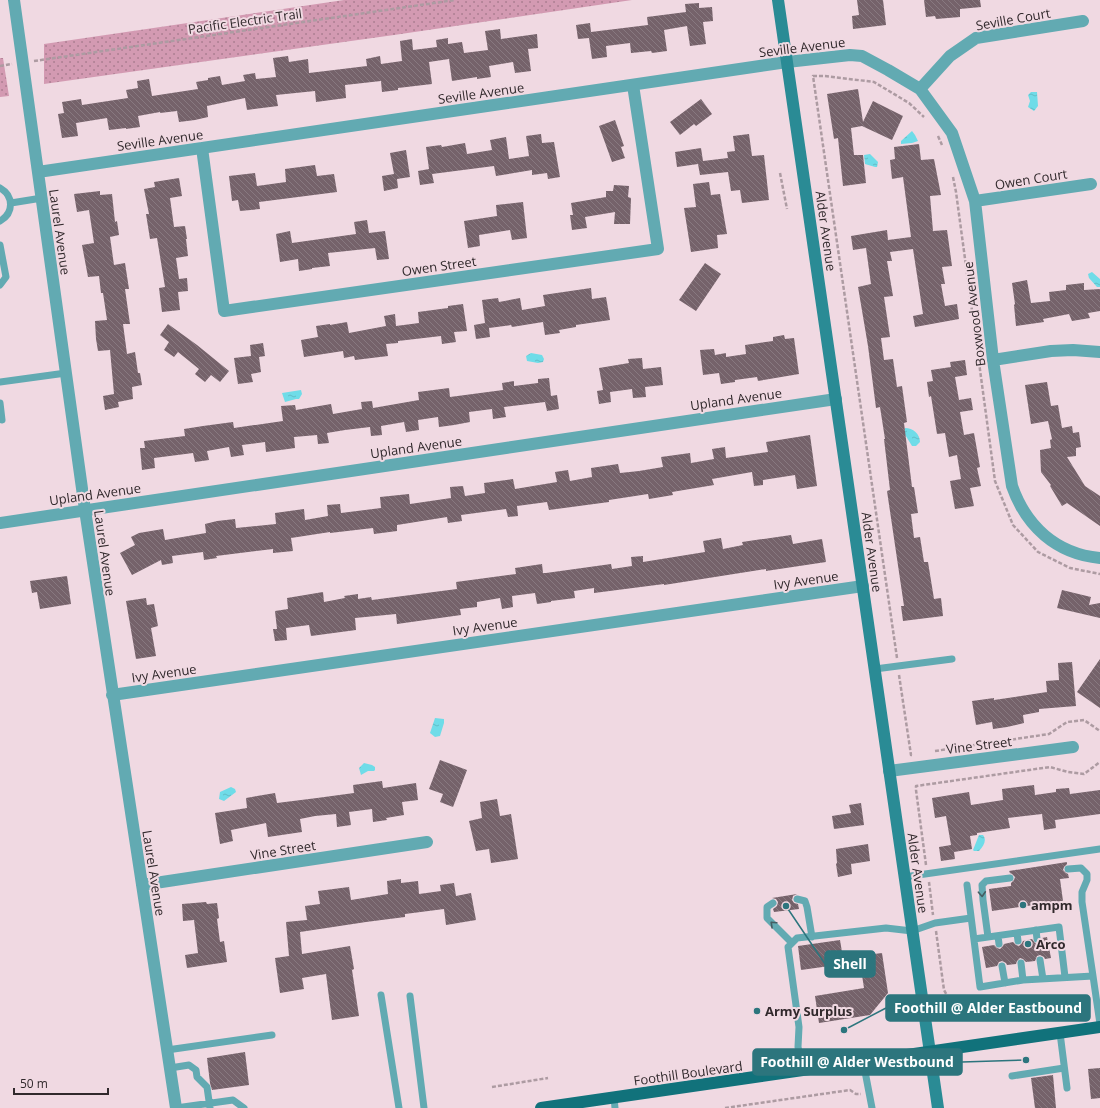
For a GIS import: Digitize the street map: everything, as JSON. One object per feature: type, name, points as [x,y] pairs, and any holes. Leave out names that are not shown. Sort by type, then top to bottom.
[{"type":"main road","name":"Alder Avenue","points":[[778,0],[938,1108]]},
{"type":"main road","name":"Foothill Boulevard","points":[[541,1108],[615,1103],[803,1070],[1100,1026]]},
{"type":"street","name":"Laurel Avenue","points":[[14,0],[84,510],[176,1108]]},
{"type":"street","name":"Seville Court","points":[[920,89],[950,56],[976,38],[1083,22]]},
{"type":"street","name":"Seville Avenue","points":[[38,172],[787,62],[850,55],[862,56],[920,89]]},
{"type":"street","name":"Owen Street","points":[[202,148],[224,311],[658,249],[633,85]]},
{"type":"street","name":"Boxwood Avenue","points":[[920,89],[952,133],[975,201],[993,360],[1012,486],[1027,517],[1045,537],[1072,552],[1100,558]]},
{"type":"street","name":"Owen Court","points":[[975,201],[1091,184]]},
{"type":"street","points":[[993,360],[1051,351],[1073,350],[1100,352]]},
{"type":"street","name":"Upland Avenue","points":[[0,523],[836,399]]},
{"type":"street","name":"Ivy Avenue","points":[[112,695],[863,586]]},
{"type":"street","name":"Vine Street","points":[[889,771],[1073,747]]},
{"type":"street","name":"Vine Street","points":[[142,885],[428,842]]},
{"type":"lane","points":[[0,188],[6,192],[11,203],[9,213],[0,221]]},
{"type":"lane","points":[[11,203],[42,198]]},
{"type":"lane","points":[[0,245],[6,277],[0,285]]},
{"type":"lane","points":[[0,382],[66,373]]},
{"type":"lane","points":[[0,403],[2,420]]},
{"type":"lane","points":[[875,669],[952,659]]},
{"type":"lane","points":[[904,877],[1100,849]]},
{"type":"lane","points":[[1068,870],[1082,868],[1087,874],[1087,880],[1082,892],[1082,902],[1100,1026]]},
{"type":"lane","points":[[988,937],[982,885],[986,881],[1010,878]]},
{"type":"lane","points":[[967,885],[980,987],[1023,980],[1093,976]]},
{"type":"lane","points":[[797,899],[805,901],[812,937]]},
{"type":"lane","points":[[773,903],[766,907],[767,918],[792,943]]},
{"type":"lane","points":[[803,1070],[798,1047],[799,1027],[788,947],[797,938],[886,928],[912,931],[935,923],[971,918]]},
{"type":"lane","points":[[974,939],[1059,927],[1066,977]]},
{"type":"lane","points":[[1036,930],[1037,938]]},
{"type":"lane","points":[[1017,933],[1018,941]]},
{"type":"lane","points":[[998,936],[999,944]]},
{"type":"lane","points":[[1040,960],[1043,979]]},
{"type":"lane","points":[[1021,963],[1023,980]]},
{"type":"lane","points":[[1002,966],[1005,983]]},
{"type":"lane","points":[[381,995],[399,1108]]},
{"type":"lane","points":[[410,996],[424,1108]]},
{"type":"lane","points":[[1060,1033],[1067,1088]]},
{"type":"lane","points":[[167,1050],[272,1035]]},
{"type":"lane","points":[[862,1061],[872,1108]]},
{"type":"lane","points":[[170,1068],[189,1065],[196,1070],[197,1076],[207,1087],[210,1106]]},
{"type":"lane","points":[[1012,1076],[1064,1068]]},
{"type":"lane","points":[[176,1108],[210,1106],[233,1100],[244,1108]]},
{"type":"path","name":"Pacific Electric Trail","points":[[38,61],[456,0]]},
{"type":"path","points":[[0,66],[7,65]]},
{"type":"path","points":[[918,754],[911,755],[813,76],[874,82],[909,103],[928,121]]},
{"type":"path","points":[[936,132],[942,145]]},
{"type":"path","points":[[952,172],[956,192],[995,481],[1013,525],[1038,552],[1070,568],[1100,574]]},
{"type":"path","points":[[780,173],[787,209]]},
{"type":"path","points":[[934,752],[1049,734],[1067,722],[1084,720],[1100,730]]},
{"type":"path","points":[[492,1087],[548,1078]]},
{"type":"path","points":[[725,1108],[850,1090],[856,1094],[869,1094]]},
{"type":"shaded area","points":[[344,0],[632,0],[44,84],[44,44]]},
{"type":"shaded area","points":[[0,58],[3,58],[9,96],[0,97]]},
{"type":"water","points":[[1031,92],[1037,92],[1038,106],[1034,111],[1028,107],[1030,101],[1028,95]]},
{"type":"water","points":[[912,131],[918,141],[901,144],[901,141]]},
{"type":"water","points":[[870,154],[878,162],[877,167],[865,164],[864,155]]},
{"type":"water","points":[[1092,272],[1100,279],[1100,287],[1097,287],[1089,278],[1088,274]]},
{"type":"water","points":[[531,353],[542,355],[544,359],[543,362],[538,363],[527,361],[526,356]]},
{"type":"water","points":[[301,390],[302,394],[299,399],[285,402],[282,393]]},
{"type":"water","points":[[905,428],[916,432],[920,442],[916,446],[912,446],[904,433]]},
{"type":"water","points":[[435,718],[444,719],[444,723],[440,736],[435,737],[430,733]]},
{"type":"water","points":[[364,763],[372,765],[375,767],[375,770],[368,771],[361,775],[359,768]]},
{"type":"water","points":[[231,787],[235,789],[236,792],[224,801],[219,799],[220,792]]},
{"type":"water","points":[[979,835],[983,835],[985,839],[984,843],[979,851],[974,851],[973,850]]},
{"type":"building","points":[[857,0],[883,0],[886,25],[853,29],[852,16],[859,15]]},
{"type":"building","points":[[924,0],[980,0],[981,7],[960,9],[960,17],[936,19],[935,16],[926,17]]},
{"type":"building","points":[[699,3],[699,8],[712,7],[713,21],[703,22],[706,44],[690,46],[687,26],[664,30],[667,51],[631,53],[630,43],[606,46],[607,57],[592,59],[589,38],[578,39],[576,25],[590,23],[591,32],[648,25],[647,17],[686,12],[685,4]]},
{"type":"building","points":[[500,29],[501,39],[537,34],[538,48],[528,49],[531,71],[515,73],[513,62],[489,66],[491,77],[477,79],[477,77],[452,81],[449,59],[429,62],[432,84],[398,88],[398,90],[382,92],[381,81],[345,85],[346,98],[316,102],[315,91],[276,95],[278,106],[247,110],[245,98],[207,106],[208,117],[195,120],[179,122],[177,111],[138,116],[140,127],[126,129],[109,130],[107,118],[76,123],[78,136],[62,138],[58,114],[64,113],[62,102],[81,99],[82,105],[128,98],[126,90],[138,88],[137,81],[149,79],[152,96],[198,89],[196,82],[220,76],[222,85],[245,81],[243,75],[255,73],[256,79],[276,77],[273,58],[288,56],[289,62],[308,59],[309,73],[367,66],[366,59],[380,56],[381,64],[402,61],[400,41],[412,39],[413,50],[437,47],[436,40],[448,38],[448,44],[462,42],[464,53],[488,50],[485,31]]},
{"type":"building","points":[[858,89],[863,122],[873,101],[903,116],[892,140],[862,126],[851,128],[854,155],[863,155],[866,183],[843,186],[838,138],[834,139],[827,94]]},
{"type":"building","points":[[701,99],[712,114],[696,126],[694,124],[680,135],[670,122]]},
{"type":"building","points":[[615,120],[624,146],[621,147],[625,158],[612,162],[599,126]]},
{"type":"building","points":[[541,134],[542,143],[554,142],[560,177],[548,179],[547,173],[532,175],[532,170],[496,176],[494,166],[432,174],[434,183],[420,185],[418,171],[429,169],[426,147],[441,145],[442,147],[465,143],[467,154],[492,150],[490,140],[506,137],[509,159],[529,156],[526,136]]},
{"type":"building","points":[[749,134],[752,156],[764,155],[769,200],[742,203],[740,190],[731,191],[728,172],[700,175],[698,164],[677,167],[675,152],[701,148],[703,161],[728,158],[727,152],[735,151],[733,136]]},
{"type":"building","points":[[919,144],[921,160],[934,159],[941,195],[930,196],[933,231],[947,230],[952,266],[942,267],[945,284],[941,284],[945,306],[957,304],[959,319],[915,327],[913,316],[923,314],[913,249],[890,252],[892,261],[887,261],[893,296],[884,297],[890,337],[881,338],[884,360],[893,359],[897,387],[902,386],[907,422],[904,423],[912,487],[914,487],[918,513],[911,514],[914,538],[920,537],[924,562],[928,562],[934,599],[941,598],[943,616],[903,621],[901,606],[904,606],[887,491],[890,490],[885,439],[880,407],[876,408],[868,346],[858,287],[871,284],[866,248],[853,250],[851,236],[887,230],[888,240],[911,237],[903,177],[892,179],[890,160],[895,159],[894,147]]},
{"type":"building","points":[[406,150],[410,177],[397,179],[398,188],[384,191],[382,176],[394,174],[390,153]]},
{"type":"building","points":[[315,165],[317,176],[334,174],[337,192],[259,202],[260,209],[240,211],[238,200],[232,201],[229,176],[255,173],[257,186],[286,182],[285,169]]},
{"type":"building","points":[[179,178],[182,196],[170,198],[174,227],[185,226],[188,256],[176,258],[179,279],[187,278],[188,291],[178,292],[180,310],[162,312],[159,288],[165,287],[157,238],[150,239],[146,214],[149,214],[144,189],[155,187],[154,182]]},
{"type":"building","points":[[709,182],[711,195],[720,194],[727,234],[717,235],[718,248],[691,252],[684,208],[696,207],[693,184]]},
{"type":"building","points":[[614,185],[629,186],[628,197],[631,198],[630,224],[614,224],[615,212],[585,217],[587,228],[572,230],[570,215],[573,215],[571,203],[606,197],[606,191],[613,191]]},
{"type":"building","points":[[100,191],[100,195],[112,194],[115,222],[117,221],[119,235],[110,237],[114,265],[125,263],[129,289],[125,289],[130,324],[123,324],[127,354],[135,352],[138,373],[140,373],[142,385],[132,387],[133,399],[118,402],[119,407],[105,410],[103,396],[114,394],[110,350],[98,351],[95,321],[107,320],[99,276],[88,277],[82,245],[94,243],[89,210],[77,212],[74,194]]},
{"type":"building","points":[[523,202],[527,238],[512,240],[510,230],[479,235],[480,246],[468,248],[464,221],[497,216],[496,205]]},
{"type":"building","points":[[367,220],[369,233],[385,231],[389,259],[377,260],[375,248],[328,253],[330,266],[299,271],[298,259],[280,262],[276,234],[290,231],[292,243],[356,234],[354,222]]},
{"type":"building","points":[[705,263],[721,274],[696,311],[679,300]]},
{"type":"building","points":[[1027,280],[1031,303],[1050,301],[1049,292],[1066,290],[1066,285],[1084,283],[1084,290],[1100,289],[1100,311],[1088,313],[1090,318],[1072,321],[1069,314],[1043,319],[1044,322],[1016,326],[1012,283]]},
{"type":"building","points":[[591,288],[592,299],[606,297],[610,320],[576,325],[576,327],[559,330],[560,333],[545,335],[543,322],[512,327],[511,325],[489,328],[490,337],[476,339],[474,325],[485,323],[482,300],[498,298],[499,302],[520,298],[522,310],[545,306],[543,295]]},
{"type":"building","points":[[463,304],[467,331],[454,332],[456,342],[442,344],[441,336],[398,341],[398,343],[386,344],[388,356],[355,360],[354,356],[344,358],[343,351],[304,357],[301,340],[318,337],[316,326],[347,322],[349,333],[386,326],[384,316],[395,314],[396,326],[419,323],[418,312],[448,308],[448,306]]},
{"type":"building","points":[[168,324],[229,371],[220,382],[211,375],[205,382],[195,374],[199,369],[178,352],[174,357],[164,350],[169,342],[160,335]]},
{"type":"building","points":[[784,335],[785,339],[794,338],[799,374],[758,381],[757,377],[735,380],[735,382],[721,384],[719,373],[703,375],[700,350],[714,349],[715,355],[726,353],[726,357],[746,354],[745,345],[773,341],[773,337]]},
{"type":"building","points":[[263,343],[265,356],[259,357],[261,372],[251,374],[253,382],[238,384],[234,358],[251,356],[250,345]]},
{"type":"building","points":[[642,358],[643,369],[661,367],[663,385],[645,387],[646,397],[633,398],[632,389],[610,392],[611,402],[599,404],[597,391],[603,390],[599,368],[629,363],[628,359]]},
{"type":"building","points":[[965,360],[967,375],[955,377],[959,400],[971,398],[973,410],[960,412],[964,435],[974,433],[980,467],[977,468],[981,486],[970,488],[974,506],[955,509],[950,481],[961,479],[957,455],[949,457],[945,433],[937,434],[931,396],[929,397],[927,382],[933,381],[931,370],[951,367],[950,362]]},
{"type":"building","points":[[549,378],[551,396],[557,395],[559,409],[547,411],[545,402],[504,407],[506,417],[493,419],[492,409],[469,412],[470,422],[439,427],[438,417],[418,420],[419,430],[406,432],[404,422],[381,426],[382,435],[371,436],[370,427],[345,430],[327,433],[329,443],[318,444],[317,435],[294,437],[295,448],[266,452],[265,442],[242,445],[244,455],[231,457],[229,447],[207,451],[209,460],[195,462],[193,453],[154,458],[155,468],[142,470],[140,448],[145,448],[144,441],[185,436],[184,429],[203,426],[233,422],[234,428],[283,421],[281,406],[295,405],[296,410],[331,404],[333,414],[362,409],[361,402],[372,401],[373,408],[419,400],[418,392],[449,388],[450,397],[503,390],[502,383],[514,381],[514,386],[538,383],[538,379]]},
{"type":"building","points":[[1047,382],[1051,406],[1058,405],[1062,428],[1072,426],[1073,433],[1079,432],[1081,447],[1076,448],[1076,456],[1067,457],[1085,486],[1100,496],[1100,526],[1067,503],[1062,506],[1050,486],[1051,485],[1041,472],[1040,450],[1051,448],[1050,440],[1052,439],[1048,421],[1031,424],[1025,385]]},
{"type":"building","points":[[810,435],[817,486],[797,489],[795,475],[763,480],[763,485],[754,486],[752,472],[712,479],[714,485],[672,492],[673,495],[649,499],[648,494],[609,500],[609,502],[549,510],[547,502],[517,506],[518,516],[508,517],[506,509],[461,515],[462,521],[448,523],[447,517],[397,525],[397,531],[374,534],[373,528],[330,532],[291,538],[293,551],[273,553],[273,549],[216,556],[217,558],[204,560],[203,552],[172,556],[173,563],[162,565],[161,560],[132,575],[120,553],[135,545],[131,537],[139,533],[163,529],[165,540],[206,533],[205,524],[217,521],[235,519],[236,528],[276,524],[275,513],[304,509],[305,520],[328,516],[327,505],[340,504],[341,513],[381,508],[380,497],[409,494],[410,504],[451,498],[450,487],[463,486],[465,496],[485,493],[484,483],[513,479],[515,489],[557,482],[555,472],[568,470],[570,481],[592,477],[591,468],[618,464],[620,473],[639,471],[663,467],[661,457],[690,453],[691,463],[714,459],[712,449],[725,447],[726,458],[768,452],[766,442]]},
{"type":"building","points":[[791,535],[793,544],[822,539],[826,562],[766,571],[766,569],[664,585],[594,593],[594,588],[574,591],[575,598],[537,604],[535,593],[512,596],[513,607],[502,609],[500,598],[477,602],[477,607],[460,609],[461,615],[397,624],[396,614],[355,618],[356,630],[311,636],[309,625],[286,628],[287,640],[275,641],[273,629],[277,629],[275,611],[288,609],[287,598],[323,592],[324,602],[345,598],[344,596],[358,594],[358,599],[371,597],[372,600],[457,589],[456,582],[516,574],[515,568],[542,564],[543,573],[546,573],[611,564],[612,569],[632,566],[631,557],[643,556],[643,562],[705,552],[703,541],[721,538],[723,549],[743,545],[742,542]]},
{"type":"building","points":[[67,576],[71,604],[40,609],[37,592],[32,593],[30,581]]},
{"type":"building","points":[[1062,590],[1091,597],[1089,605],[1100,603],[1100,618],[1057,608]]},
{"type":"building","points":[[146,598],[147,605],[154,604],[158,626],[151,628],[156,656],[136,659],[126,601]]},
{"type":"building","points":[[1100,659],[1100,708],[1077,692]]},
{"type":"building","points":[[1072,662],[1076,706],[1039,709],[1039,712],[1023,715],[1024,723],[1007,727],[993,729],[992,722],[976,725],[972,701],[994,698],[994,700],[1047,692],[1046,681],[1059,680],[1058,663]]},
{"type":"building","points":[[440,760],[467,770],[453,807],[440,802],[443,794],[429,789]]},
{"type":"building","points":[[382,781],[383,788],[416,783],[418,800],[402,802],[404,815],[386,818],[387,820],[373,822],[372,809],[349,812],[351,825],[337,827],[336,814],[315,816],[300,819],[302,832],[268,837],[266,823],[231,830],[233,841],[220,844],[215,813],[247,808],[246,798],[275,793],[277,803],[317,798],[354,793],[353,785]]},
{"type":"building","points":[[1034,785],[1035,795],[1056,792],[1056,789],[1069,788],[1070,794],[1100,790],[1100,814],[1055,820],[1056,828],[1044,830],[1042,814],[1008,818],[1010,828],[977,833],[977,835],[970,836],[972,849],[954,852],[955,859],[941,861],[939,847],[951,845],[946,816],[935,818],[932,798],[969,792],[971,805],[1003,800],[1002,789]]},
{"type":"building","points":[[497,799],[500,816],[511,814],[518,859],[491,863],[489,849],[476,851],[469,821],[482,818],[480,802]]},
{"type":"building","points":[[861,803],[864,825],[834,829],[832,816],[851,813],[849,805]]},
{"type":"building","points":[[868,844],[870,861],[851,864],[852,874],[838,877],[836,849]]},
{"type":"building","points":[[1067,862],[1063,870],[1068,874],[1069,878],[1060,879],[1063,901],[992,911],[989,889],[1011,886],[1011,883],[1015,877],[1009,871]]},
{"type":"building","points":[[401,879],[401,883],[418,881],[419,894],[441,891],[440,885],[454,883],[456,896],[471,893],[476,920],[446,925],[444,909],[405,914],[405,917],[300,932],[302,954],[350,946],[359,1016],[332,1020],[326,974],[302,978],[304,989],[280,993],[275,958],[289,956],[286,922],[307,920],[305,906],[320,904],[318,891],[349,887],[351,900],[388,894],[387,881]]},
{"type":"building","points":[[797,894],[793,896],[792,900],[794,903],[798,904],[799,909],[774,912],[773,909],[777,906],[778,902],[776,899],[772,898]]},
{"type":"building","points":[[206,902],[207,904],[217,903],[219,918],[217,919],[220,942],[224,941],[227,962],[187,968],[185,955],[198,953],[194,920],[183,921],[182,904]]},
{"type":"building","points":[[1047,937],[1051,958],[1045,959],[1040,955],[1037,956],[1035,961],[1026,962],[1020,958],[1016,964],[1007,965],[1002,961],[999,962],[997,966],[986,968],[982,947],[994,945],[1000,949],[1004,944],[1013,942],[1019,946],[1023,941],[1032,939],[1038,944],[1042,938]]},
{"type":"building","points":[[840,940],[844,964],[801,970],[798,946]]},
{"type":"building","points":[[882,953],[888,993],[870,1015],[819,1023],[815,996],[864,988],[859,956]]},
{"type":"building","points":[[245,1052],[249,1085],[212,1090],[207,1058]]},
{"type":"building","points":[[1100,1068],[1100,1098],[1091,1099],[1088,1069]]},
{"type":"building","points":[[1053,1075],[1056,1108],[1035,1108],[1031,1078]]},
{"type":"place","name":"ampm","points":[[1023,905]]},
{"type":"place","name":"Shell","points":[[786,906]]},
{"type":"place","name":"Arco","points":[[1028,944]]},
{"type":"place","name":"Army Surplus","points":[[757,1011]]},
{"type":"place","name":"Foothill @ Alder Eastbound","points":[[844,1030]]},
{"type":"place","name":"Foothill @ Alder Westbound","points":[[1026,1060]]}]
